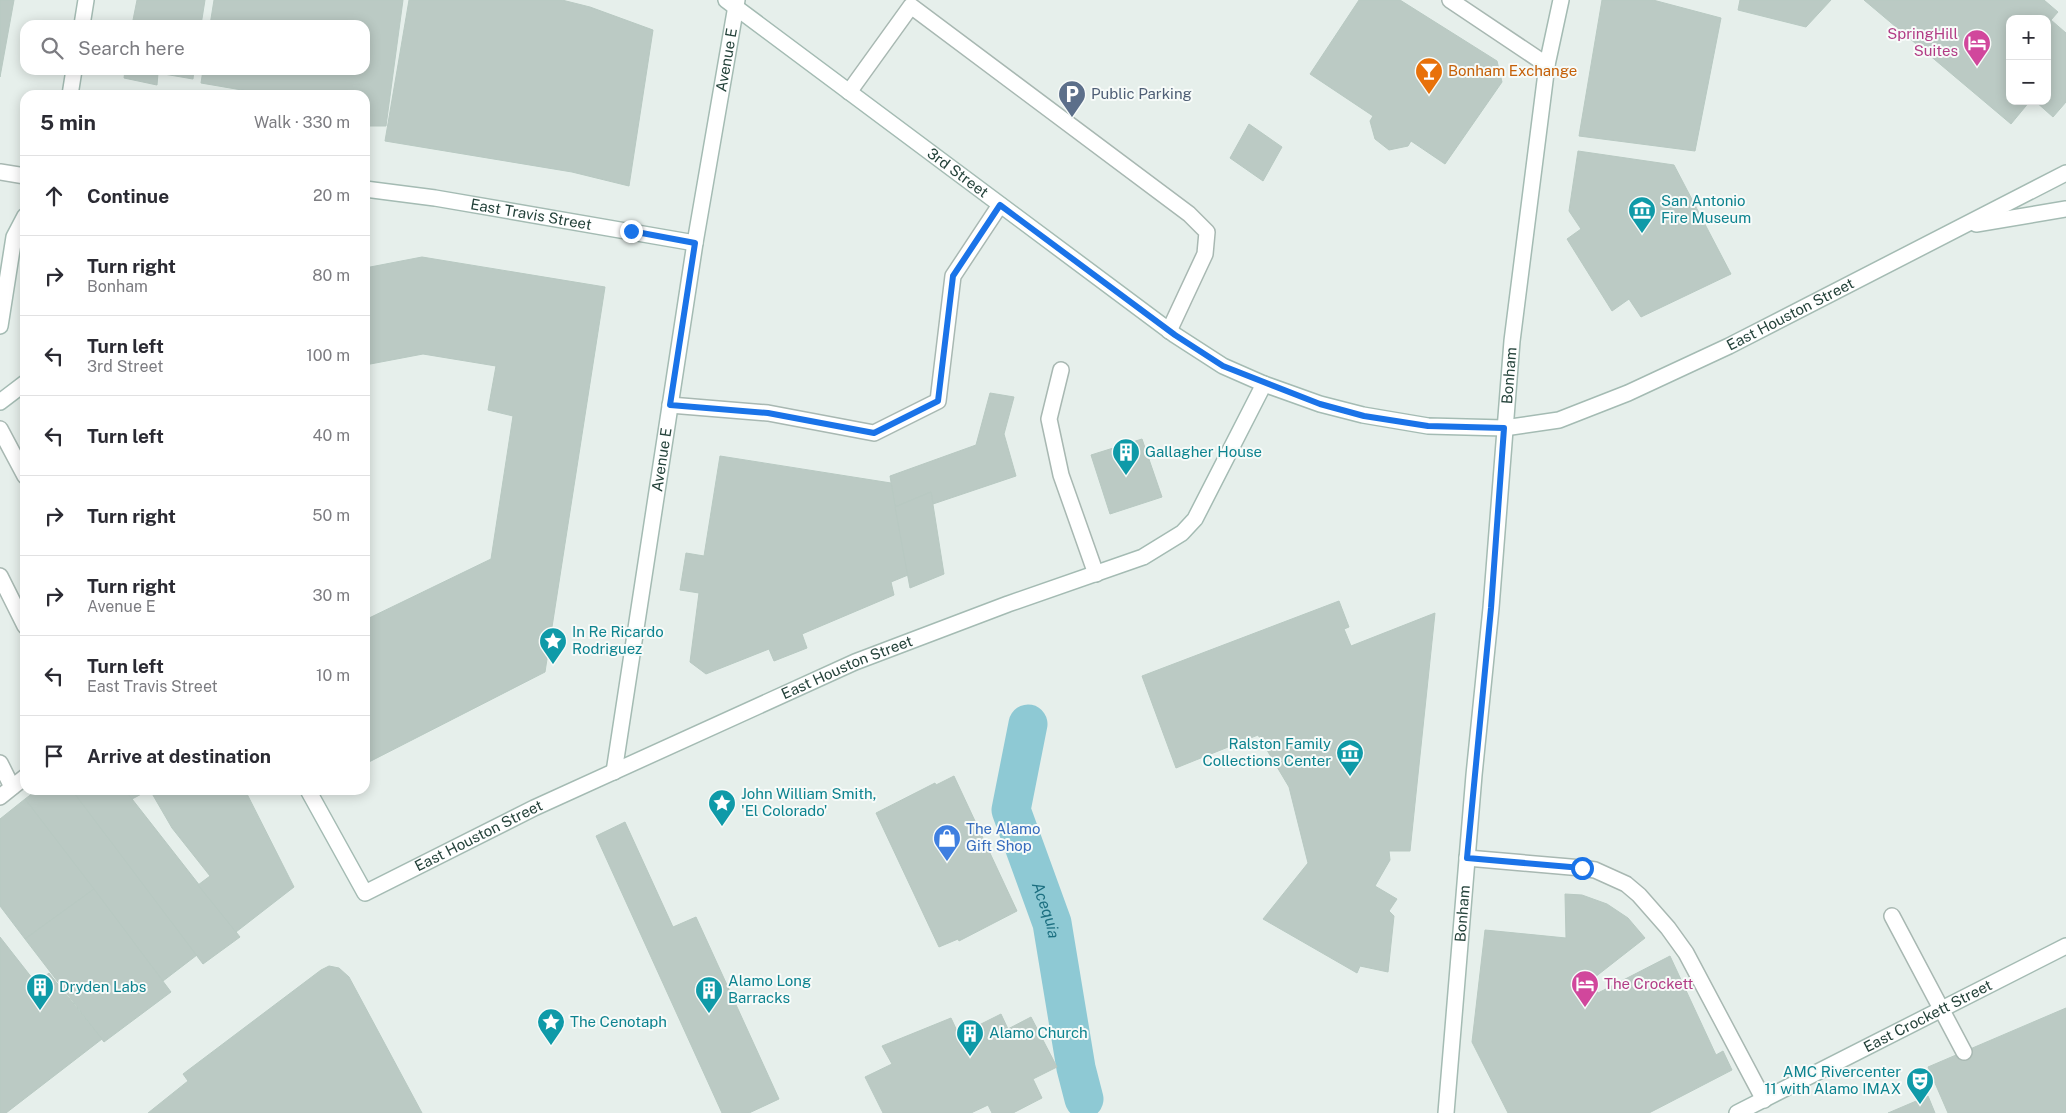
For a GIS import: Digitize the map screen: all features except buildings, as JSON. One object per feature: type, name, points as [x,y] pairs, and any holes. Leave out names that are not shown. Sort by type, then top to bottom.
[{"type":"main road","points":[[83,20],[86,0]]},
{"type":"main road","points":[[1450,0],[1547,65]]},
{"type":"main road","name":"Bonham","points":[[1446,1113],[1467,858],[1491,608],[1512,341],[1547,65],[1561,0]]},
{"type":"main road","name":"3rd Street","points":[[733,2],[848,92],[1169,331],[1223,366],[1264,384],[1320,404],[1364,416],[1428,426],[1504,428]]},
{"type":"main road","name":"Avenue E","points":[[614,772],[733,2]]},
{"type":"main road","points":[[848,92],[907,3],[1189,214],[1207,232],[1205,254],[1169,331]]},
{"type":"main road","points":[[71,90],[73,75]]},
{"type":"main road","points":[[0,172],[20,175]]},
{"type":"main road","name":"East Houston Street","points":[[1504,428],[1559,420],[1628,393],[1729,346],[2066,173]]},
{"type":"main road","name":"East Travis Street","points":[[370,190],[435,198],[695,243]]},
{"type":"main road","points":[[670,405],[768,413],[874,433],[938,401],[953,276],[1000,205]]},
{"type":"main road","points":[[1962,226],[2066,209]]},
{"type":"main road","points":[[0,326],[14,237],[20,226]]},
{"type":"main road","points":[[1061,370],[1049,419],[1061,475],[1096,574]]},
{"type":"main road","name":"East Houston Street","points":[[311,795],[365,893],[534,808],[855,662],[1153,552],[1182,533],[1196,519],[1264,384]]},
{"type":"main road","points":[[0,402],[20,387]]},
{"type":"main road","points":[[0,429],[20,467]]},
{"type":"main road","points":[[0,576],[20,616]]},
{"type":"main road","points":[[0,763],[12,787]]},
{"type":"main road","points":[[0,797],[20,781]]},
{"type":"main road","points":[[1467,858],[1595,870],[1626,884],[1653,909],[1686,954],[1764,1100]]},
{"type":"main road","points":[[1892,916],[1964,1052]]},
{"type":"main road","name":"East Crockett Street","points":[[1737,1113],[2066,946]]},
{"type":"waterway","name":"Acequia","points":[[1028,724],[1011,810],[1052,923],[1076,1068],[1084,1099]]},
{"type":"place","name":"SpringHill Suites","points":[[1977,67]]},
{"type":"place","name":"Bonham Exchange","points":[[1429,95]]},
{"type":"place","name":"Public Parking","points":[[1072,118]]},
{"type":"place","name":"San Antonio Fire Museum","points":[[1642,234]]},
{"type":"place","name":"Gallagher House","points":[[1126,476]]},
{"type":"place","name":"In Re Ricardo Rodriguez","points":[[553,665]]},
{"type":"place","name":"Ralston Family Collections Center","points":[[1350,777]]},
{"type":"place","name":"John William Smith, 'El Colorado'","points":[[722,827]]},
{"type":"place","name":"The Alamo Gift Shop","points":[[947,862]]},
{"type":"place","name":"The Crockett","points":[[1585,1008]]},
{"type":"place","name":"Dryden Labs","points":[[40,1011]]},
{"type":"place","name":"Alamo Long Barracks","points":[[709,1014]]},
{"type":"place","name":"The Cenotaph","points":[[551,1046]]},
{"type":"place","name":"Alamo Church","points":[[970,1057]]},
{"type":"place","name":"AMC Rivercenter 11 with Alamo IMAX","points":[[1920,1105]]},
{"type":"route","points":[[631,231],[695,243],[670,405],[768,413],[874,433],[938,401],[953,276],[1000,205],[1175,335],[1223,366],[1264,384],[1320,404],[1364,416],[1428,426],[1504,428],[1491,608],[1467,858],[1582,868]]}]
